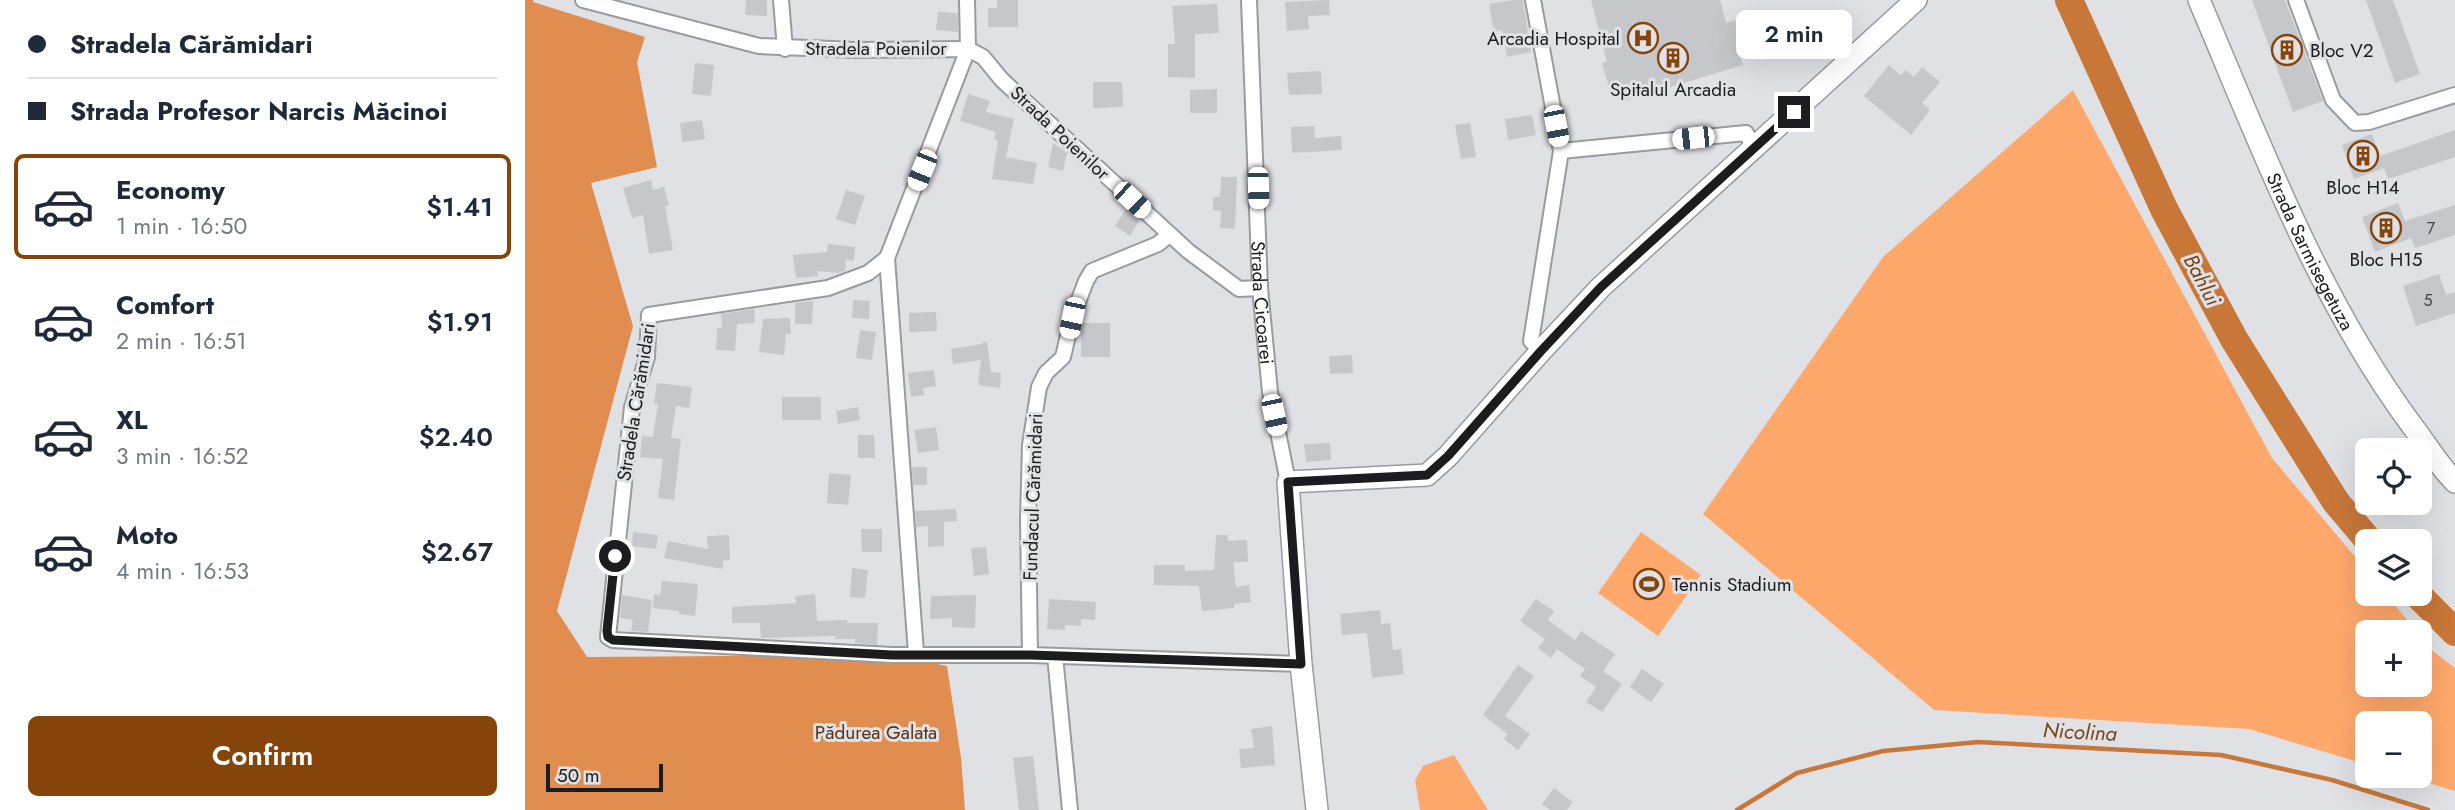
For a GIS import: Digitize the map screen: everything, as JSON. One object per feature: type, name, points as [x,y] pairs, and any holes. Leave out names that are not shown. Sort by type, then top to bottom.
[{"type":"street","name":"Stradela Poienilor","points":[[583,0],[759,46],[968,49]]},
{"type":"street","name":"Stradela Poienilor","points":[[781,0],[785,48]]},
{"type":"street","points":[[916,653],[887,258],[968,49],[967,0]]},
{"type":"street","name":"Strada Cicoarei","points":[[1249,0],[1260,288],[1270,392],[1288,482],[1301,664],[1317,810]]},
{"type":"street","points":[[1533,0],[1561,151],[1531,341],[1541,351]]},
{"type":"street","points":[[1288,482],[1427,475],[1448,456],[1601,287],[1916,0]]},
{"type":"street","name":"Strada Sarmisegetuza","points":[[2199,0],[2267,160],[2333,299],[2395,402],[2455,482]]},
{"type":"street","points":[[2296,0],[2333,100],[2355,123],[2369,122],[2455,95]]},
{"type":"street","name":"Strada Poienilor","points":[[968,49],[983,57],[1002,80],[1169,235],[1239,289],[1260,288]]},
{"type":"street","points":[[1561,151],[1746,133],[1753,146]]},
{"type":"street","name":"Fundacul Cărămidari","points":[[1030,655],[1030,445],[1038,387],[1046,373],[1063,357],[1072,318],[1086,281],[1093,271],[1158,244],[1169,235]]},
{"type":"street","name":"Stradela Cărămidari","points":[[887,258],[868,273],[828,288],[649,316],[647,358],[632,407],[608,637],[613,640],[892,655],[1030,655],[1301,664]]},
{"type":"street","points":[[1055,656],[1070,810]]},
{"type":"shaded area","points":[[2073,90],[2272,458],[2355,557],[2355,606],[2396,606],[2407,620],[2355,620],[2355,697],[2432,697],[2432,650],[2455,668],[2455,791],[2432,784],[2432,711],[2355,711],[2355,761],[2249,729],[1934,710],[1703,514],[1883,257]]},
{"type":"shaded area","name":"Tennis Stadium","points":[[1641,532],[1701,575],[1658,636],[1598,593]]},
{"type":"shaded area","points":[[1454,755],[1488,810],[1420,810],[1415,780],[1423,766]]},
{"type":"green space","name":"Pădurea Galata","points":[[525,0],[533,0],[645,37],[637,62],[657,167],[591,183],[633,326],[557,611],[587,657],[892,655],[947,666],[961,758],[965,810],[525,810]]},
{"type":"building","points":[[746,0],[767,0],[767,16],[745,15]]},
{"type":"building","points":[[997,0],[1018,0],[1018,27],[988,27],[988,8],[997,8]]},
{"type":"building","points":[[1329,0],[1330,15],[1308,16],[1309,29],[1287,31],[1285,2]]},
{"type":"building","points":[[1523,0],[1531,52],[1507,57],[1502,30],[1494,32],[1489,4]]},
{"type":"building","name":"Spitalul Arcadia","points":[[1591,0],[1720,0],[1726,23],[1735,20],[1745,54],[1740,55],[1743,65],[1621,102],[1616,85],[1609,87],[1602,63],[1607,62]]},
{"type":"building","name":"Bloc V2","points":[[2252,0],[2285,0],[2323,101],[2293,112]]},
{"type":"building","points":[[2366,0],[2393,0],[2420,74],[2395,83]]},
{"type":"building","points":[[1217,4],[1219,33],[1195,34],[1195,78],[1168,77],[1168,44],[1175,44],[1172,6]]},
{"type":"building","points":[[938,12],[958,13],[958,32],[936,30]]},
{"type":"building","points":[[695,63],[714,65],[711,96],[692,94]]},
{"type":"building","points":[[1889,65],[1901,75],[1906,70],[1914,77],[1922,67],[1940,82],[1922,103],[1930,110],[1911,135],[1864,96]]},
{"type":"building","points":[[1321,71],[1322,94],[1289,95],[1287,73]]},
{"type":"building","points":[[1093,82],[1122,82],[1123,107],[1093,108]]},
{"type":"building","points":[[1217,89],[1217,113],[1190,113],[1190,90]]},
{"type":"building","points":[[968,94],[990,101],[986,112],[1014,119],[1006,157],[1037,163],[1033,184],[992,179],[998,140],[994,139],[996,132],[960,121]]},
{"type":"building","points":[[1532,115],[1536,135],[1508,140],[1505,119]]},
{"type":"building","points":[[702,120],[705,139],[682,142],[680,123]]},
{"type":"building","points":[[1470,123],[1476,157],[1461,159],[1455,125]]},
{"type":"building","points":[[1314,126],[1315,138],[1341,136],[1342,150],[1292,153],[1291,127]]},
{"type":"building","points":[[2455,130],[2455,157],[2388,179],[2384,168],[2354,179],[2342,145],[2372,134],[2380,156]]},
{"type":"building","points":[[1053,143],[1067,153],[1063,171],[1048,167]]},
{"type":"building","points":[[1221,177],[1237,177],[1235,229],[1220,228],[1221,211],[1213,210],[1213,197],[1220,197]]},
{"type":"building","points":[[651,180],[653,190],[664,187],[669,205],[665,207],[673,250],[649,254],[643,215],[632,218],[623,188]]},
{"type":"building","points":[[846,190],[865,196],[855,225],[836,219]]},
{"type":"building","points":[[2398,203],[2405,221],[2455,205],[2455,235],[2415,248],[2411,238],[2375,252],[2362,217]]},
{"type":"building","points":[[1127,208],[1140,220],[1130,236],[1115,226]]},
{"type":"building","points":[[828,244],[855,247],[854,261],[846,260],[845,271],[840,273],[817,271],[818,276],[796,278],[793,255],[827,252]]},
{"type":"building","points":[[2439,274],[2446,295],[2455,292],[2455,313],[2416,326],[2403,286]]},
{"type":"building","points":[[853,300],[870,301],[869,319],[852,318]]},
{"type":"building","points":[[813,301],[812,324],[795,324],[795,303]]},
{"type":"building","points":[[754,309],[755,323],[737,324],[735,351],[716,350],[717,328],[722,328],[721,314]]},
{"type":"building","points":[[936,312],[937,331],[909,332],[909,313]]},
{"type":"building","points":[[790,318],[791,334],[786,334],[784,355],[759,352],[763,319]]},
{"type":"building","points":[[1081,323],[1110,323],[1110,357],[1081,357]]},
{"type":"building","points":[[860,330],[876,332],[872,360],[856,358]]},
{"type":"building","points":[[987,342],[991,372],[1001,373],[1000,388],[978,385],[981,360],[953,364],[951,349]]},
{"type":"building","points":[[1352,355],[1353,373],[1330,374],[1329,356]]},
{"type":"building","points":[[934,370],[936,386],[923,388],[924,395],[911,397],[908,373]]},
{"type":"building","points":[[657,383],[692,387],[689,408],[676,406],[671,438],[681,439],[674,500],[658,498],[663,459],[640,457],[642,436],[653,437],[658,404],[654,403]]},
{"type":"building","points":[[782,397],[821,397],[821,420],[782,420]]},
{"type":"building","points":[[858,407],[860,420],[838,424],[836,411]]},
{"type":"building","points":[[936,427],[939,450],[918,453],[914,430]]},
{"type":"building","points":[[858,435],[874,435],[875,458],[858,458]]},
{"type":"building","points":[[1330,443],[1331,460],[1306,462],[1304,444]]},
{"type":"building","points":[[912,467],[927,467],[927,485],[913,485]]},
{"type":"building","points":[[829,473],[851,475],[848,505],[827,503]]},
{"type":"building","points":[[956,509],[957,521],[944,522],[944,546],[928,547],[928,526],[916,527],[915,511]]},
{"type":"building","points":[[861,529],[882,529],[882,552],[862,552]]},
{"type":"building","points":[[633,532],[658,535],[656,549],[632,546]]},
{"type":"building","points":[[729,535],[730,560],[723,561],[723,569],[664,558],[668,541],[708,549],[707,536]]},
{"type":"building","points":[[1216,535],[1228,535],[1227,541],[1247,540],[1248,562],[1233,562],[1236,587],[1249,585],[1251,602],[1234,604],[1234,608],[1202,611],[1199,586],[1154,585],[1154,565],[1185,565],[1185,571],[1214,570]]},
{"type":"building","points":[[986,547],[989,574],[974,576],[971,548]]},
{"type":"building","points":[[852,568],[868,570],[865,598],[850,597]]},
{"type":"building","points":[[662,581],[698,584],[695,616],[653,608],[654,594],[660,595]]},
{"type":"building","points":[[815,594],[817,621],[878,623],[877,645],[855,643],[855,639],[835,639],[835,636],[761,638],[760,623],[732,623],[732,607],[796,603],[795,596]]},
{"type":"building","points":[[622,595],[652,600],[648,632],[631,631],[633,620],[620,618]]},
{"type":"building","points":[[976,595],[975,628],[952,627],[952,618],[930,619],[931,596]]},
{"type":"building","points":[[1049,599],[1096,602],[1095,620],[1081,619],[1081,626],[1065,625],[1065,630],[1047,629]]},
{"type":"building","points":[[1536,599],[1554,611],[1548,620],[1575,640],[1581,631],[1615,654],[1603,671],[1622,684],[1602,712],[1586,702],[1596,687],[1580,676],[1585,669],[1557,649],[1551,658],[1538,648],[1545,639],[1520,621]]},
{"type":"building","points":[[1380,610],[1381,624],[1390,623],[1393,650],[1401,649],[1404,674],[1372,678],[1367,633],[1342,635],[1340,614]]},
{"type":"building","points":[[1518,665],[1534,676],[1505,716],[1530,734],[1518,750],[1504,739],[1507,734],[1483,715]]},
{"type":"building","points":[[1642,669],[1664,684],[1651,702],[1630,687]]},
{"type":"building","points":[[1272,726],[1275,765],[1241,768],[1239,749],[1254,748],[1251,729]]},
{"type":"building","points":[[1033,756],[1039,810],[1019,810],[1013,758]]},
{"type":"building","points":[[1554,788],[1573,802],[1567,810],[1550,810],[1542,804]]},
{"type":"waterway","name":"Bahlui","points":[[2069,0],[2164,209],[2234,339],[2336,502],[2359,529]]},
{"type":"waterway","name":"Bahlui","points":[[2429,606],[2455,632]]},
{"type":"waterway","name":"Nicolina","points":[[1737,810],[1797,773],[1883,751],[1978,742],[2221,755],[2332,780],[2428,810]]},
{"type":"place","name":"Arcadia Hospital","points":[[1643,38]]},
{"type":"place","name":"Bloc V2","points":[[2287,50]]},
{"type":"place","name":"Spitalul Arcadia","points":[[1673,58]]},
{"type":"place","name":"Bloc H14","points":[[2363,156]]},
{"type":"place","name":"Bloc H15","points":[[2386,228]]},
{"type":"place","name":"Tennis Stadium","points":[[1649,584]]},
{"type":"route","points":[[615,556],[607,631],[608,637],[613,640],[892,655],[1030,655],[1301,664],[1288,482],[1427,475],[1448,456],[1601,287],[1753,146],[1794,112]]}]
